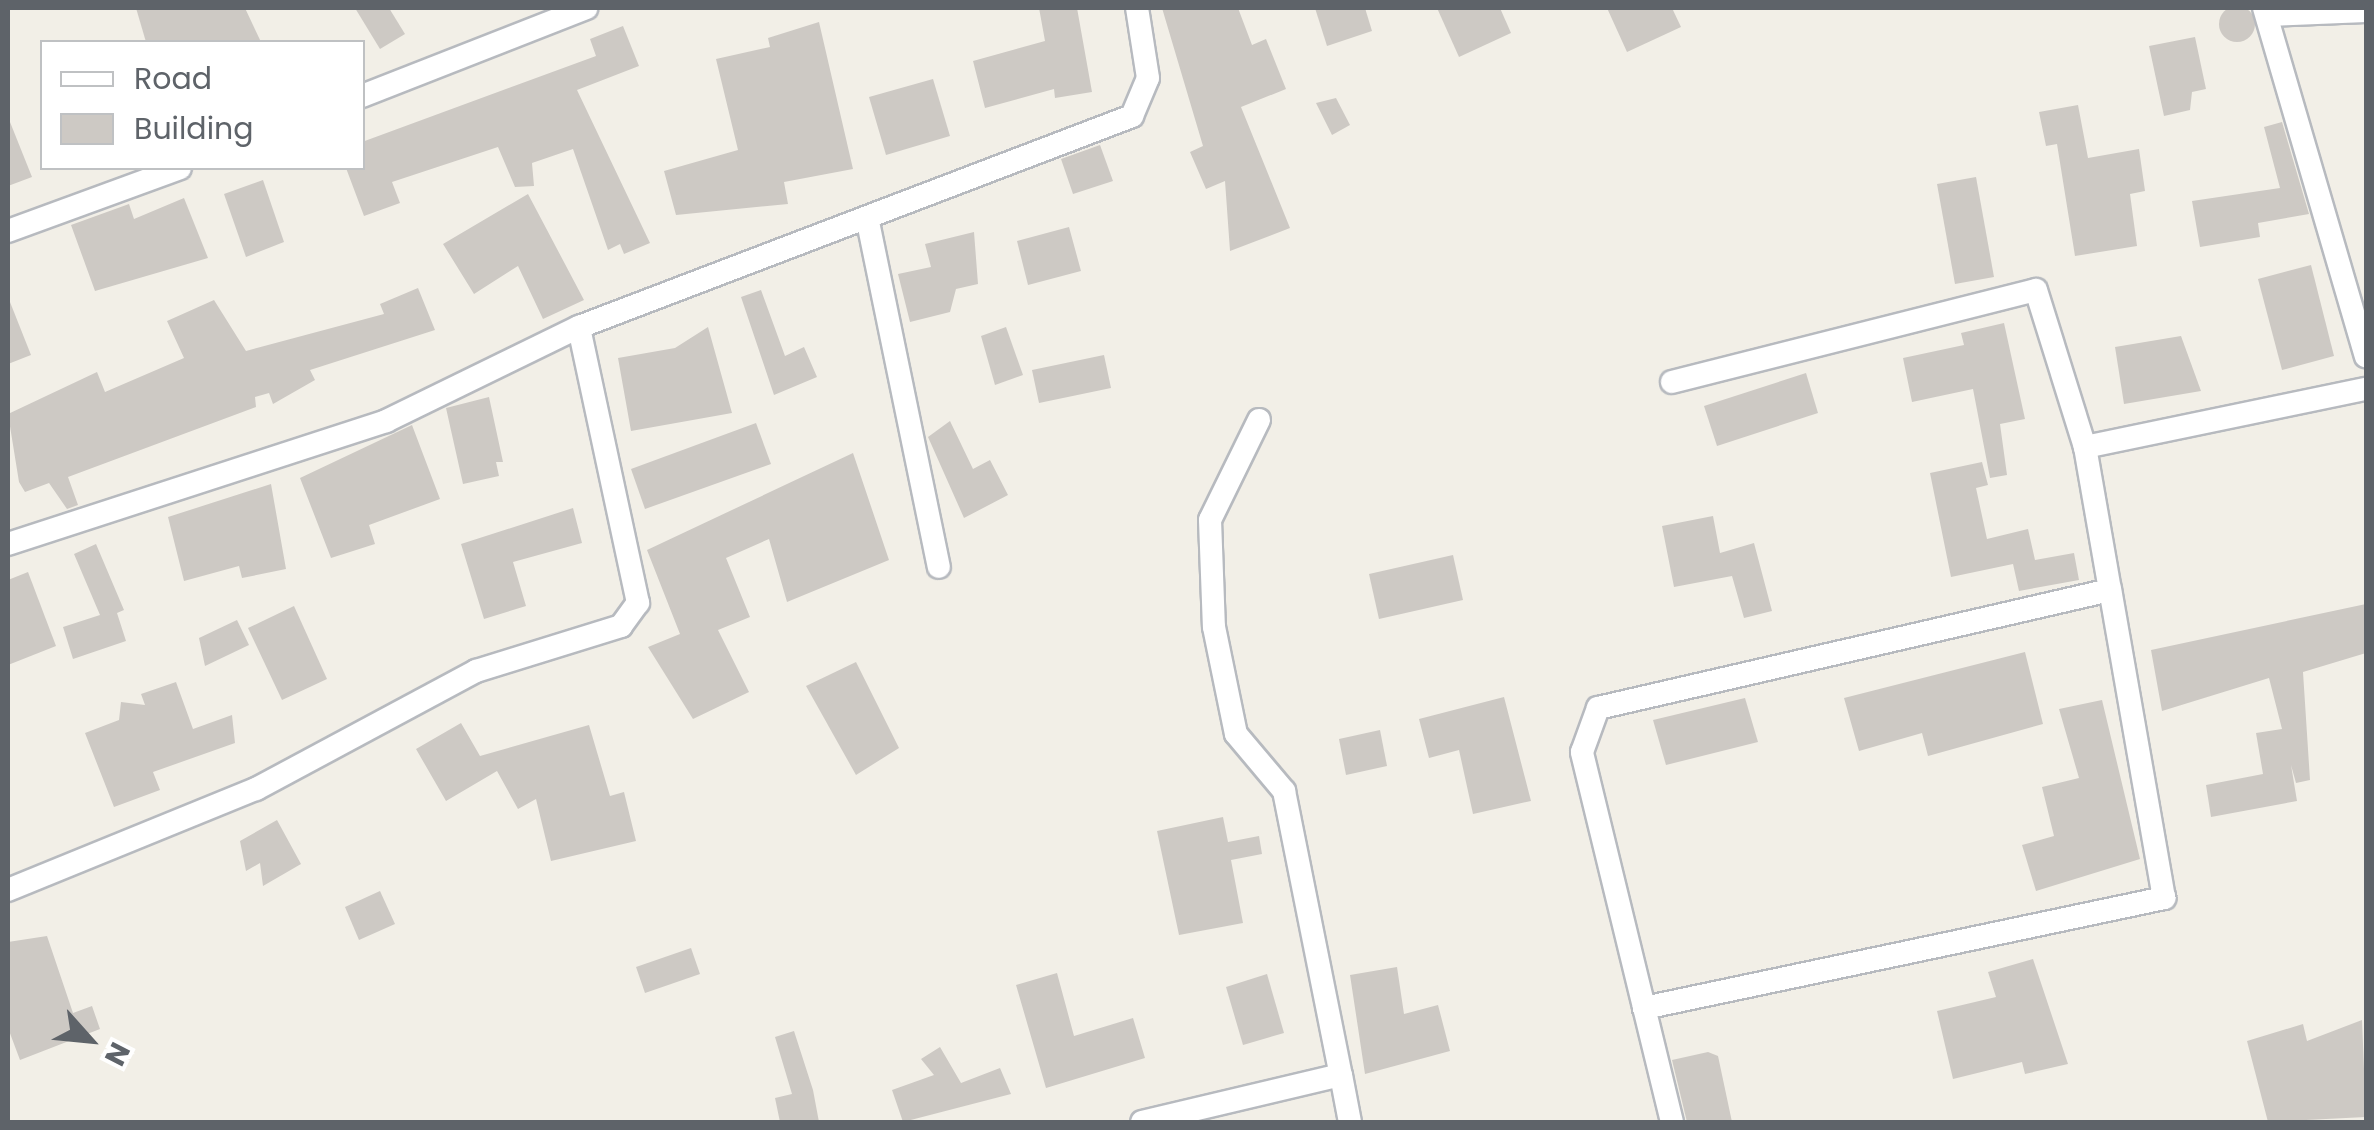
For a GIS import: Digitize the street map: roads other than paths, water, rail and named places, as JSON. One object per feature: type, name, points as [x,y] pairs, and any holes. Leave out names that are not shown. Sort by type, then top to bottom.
[{"type":"street","points":[[365,95],[586,8]]},
{"type":"street","points":[[8,544],[386,421],[579,327],[868,222],[1132,116],[1148,78],[1137,8]]},
{"type":"street","points":[[2366,11],[2266,11],[2366,356]]},
{"type":"street","points":[[8,231],[175,170]]},
{"type":"street","points":[[868,222],[939,567]]},
{"type":"street","points":[[1644,1008],[2164,898],[2085,447],[2036,290],[1672,382]]},
{"type":"street","points":[[8,890],[256,789],[476,671],[633,616],[638,603],[579,327]]},
{"type":"street","points":[[2085,447],[2366,390]]},
{"type":"street","points":[[1259,420],[1210,520],[1214,627],[1236,734],[1284,791],[1350,1122]]},
{"type":"street","points":[[1672,1122],[1582,752],[1598,708],[2110,590]]},
{"type":"street","points":[[1142,1122],[1341,1075]]}]
